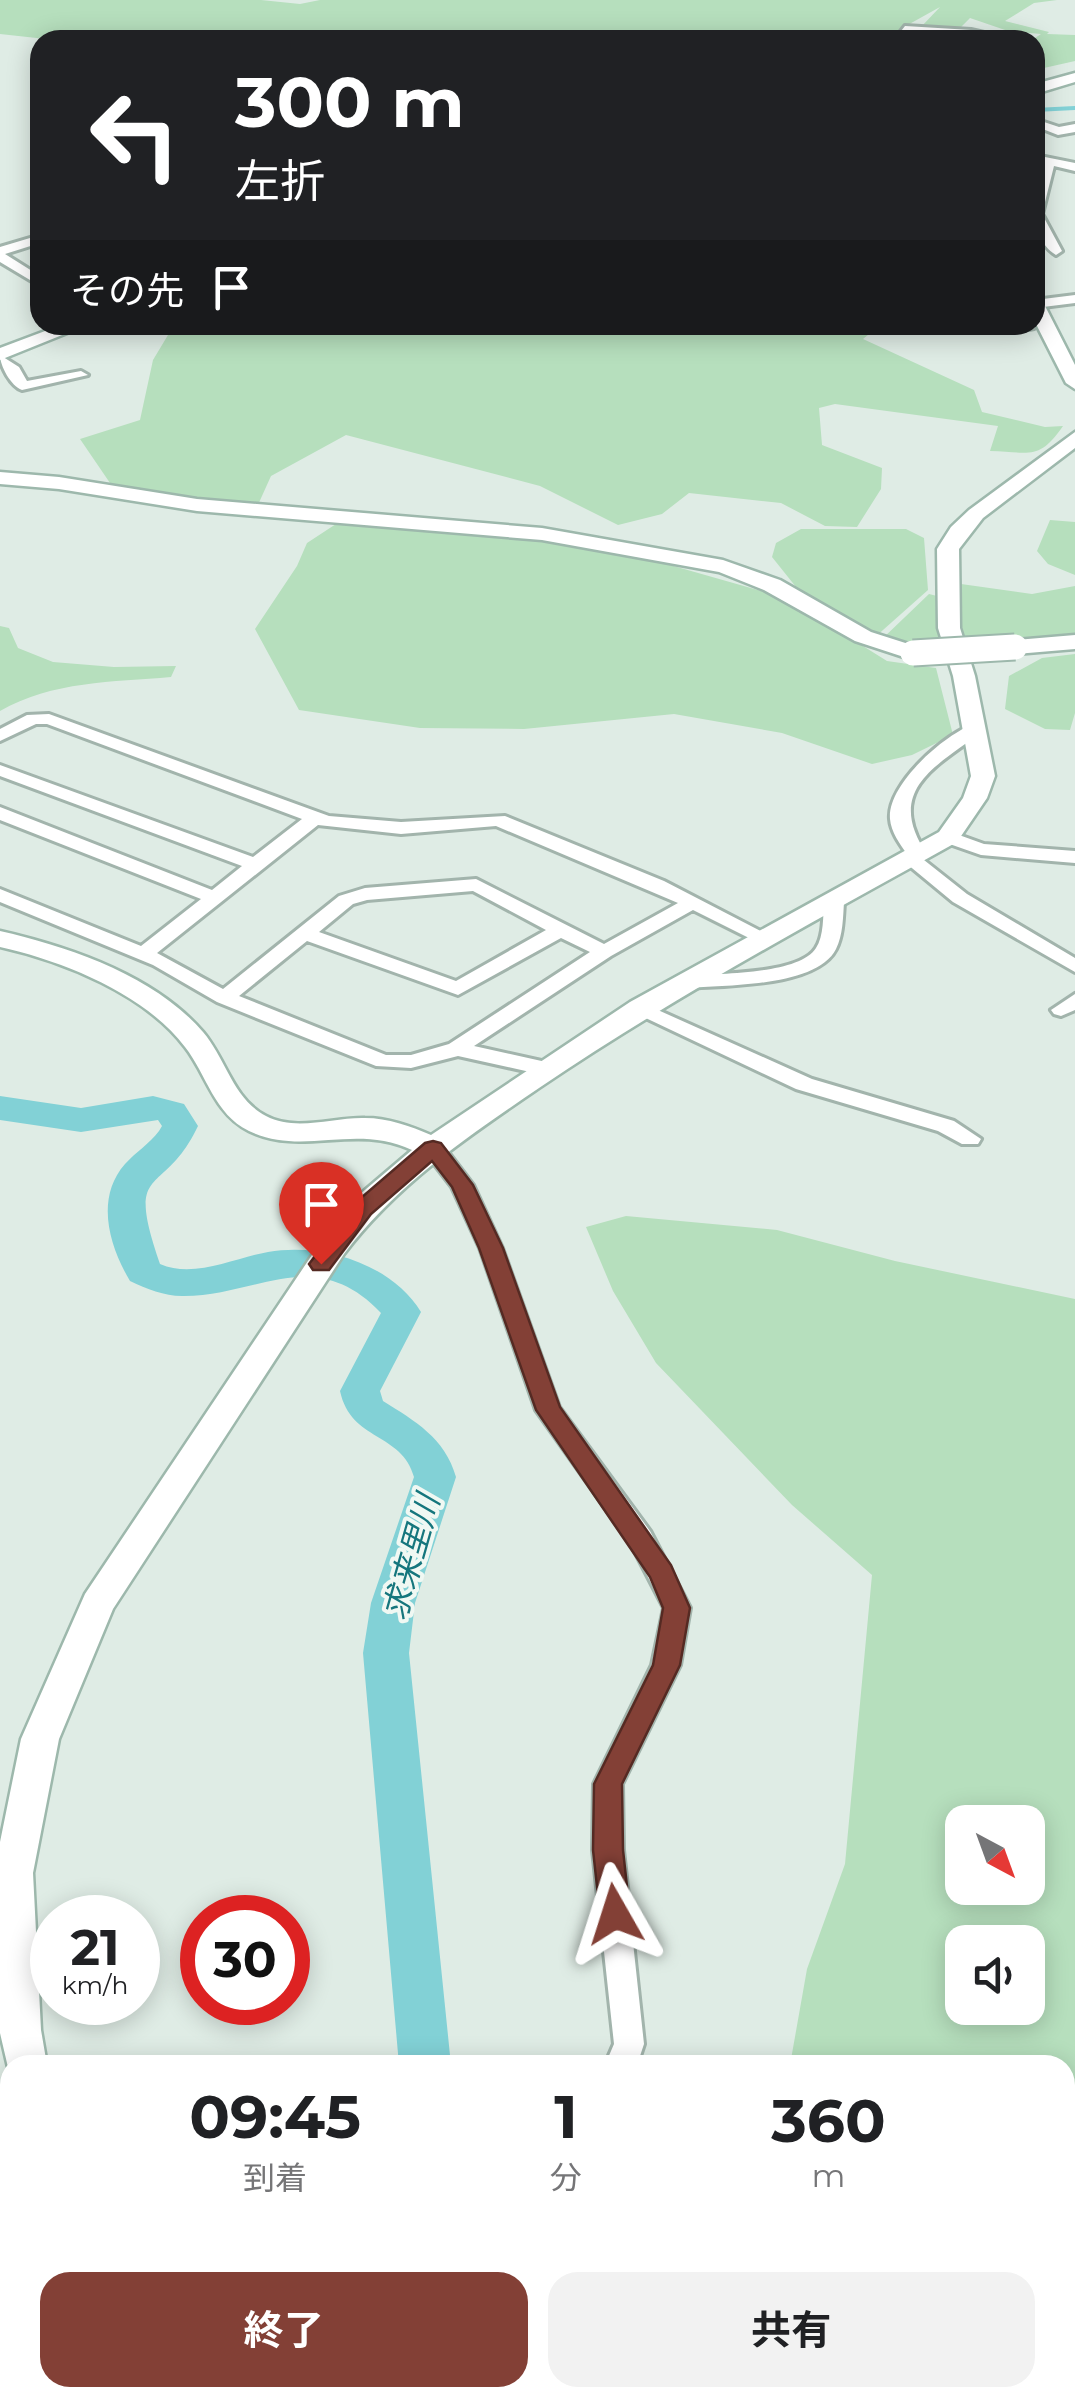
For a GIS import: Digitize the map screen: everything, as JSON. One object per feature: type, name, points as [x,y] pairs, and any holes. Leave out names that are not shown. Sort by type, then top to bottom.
[{"type":"street","points":[[1045,86],[1075,77]]},
{"type":"street","points":[[1045,82],[1054,83]]},
{"type":"street","points":[[1045,126],[1075,139]]},
{"type":"street","points":[[1058,131],[1075,128]]},
{"type":"street","points":[[1046,161],[1074,148]]},
{"type":"street","points":[[1046,161],[1075,167]]},
{"type":"street","points":[[1045,231],[1056,252]]},
{"type":"street","points":[[0,254],[30,244]]},
{"type":"street","points":[[0,254],[30,275]]},
{"type":"street","points":[[1045,303],[1075,299]]},
{"type":"street","points":[[54,335],[0,357],[14,370],[22,386],[80,375]]},
{"type":"street","points":[[1043,335],[1075,383]]},
{"type":"street","points":[[24,2055],[13,1873],[40,1739],[98,1604],[332,1247],[363,1208],[433,1148],[640,1008],[948,837],[975,798],[982,776],[976,728],[948,628],[948,549],[958,531],[976,514],[1075,438]]},
{"type":"street","points":[[0,478],[59,483],[196,505],[542,534],[723,566],[792,593],[857,637],[913,653],[1075,642]]},
{"type":"street","points":[[0,736],[33,719],[49,718],[315,818],[347,825],[400,828],[498,820],[694,902],[766,938]]},
{"type":"street","points":[[976,728],[915,780],[901,802],[898,816],[902,831],[914,858],[960,898],[1075,966]]},
{"type":"street","points":[[0,770],[254,864]]},
{"type":"street","points":[[0,813],[214,896]]},
{"type":"street","points":[[143,954],[315,818]]},
{"type":"street","points":[[948,837],[981,849],[1075,857]]},
{"type":"street","points":[[224,998],[346,900],[365,894],[476,884],[604,952]]},
{"type":"street","points":[[0,895],[143,954],[224,998],[382,1060],[429,1059],[456,1049],[604,952],[694,902]]},
{"type":"street","points":[[688,982],[784,973],[811,964],[825,953],[834,902]]},
{"type":"street","points":[[307,934],[458,989],[562,929]]},
{"type":"street","points":[[0,939],[50,951],[84,966],[174,1020],[193,1038],[229,1100],[243,1116],[261,1126],[290,1132],[366,1126],[396,1131],[433,1148],[462,1185],[491,1248],[548,1410],[641,1538],[676,1608],[666,1665],[608,1784],[608,1850],[629,2044],[625,2055]]},
{"type":"street","points":[[640,1008],[804,1084],[946,1126],[970,1139]]},
{"type":"street","points":[[456,1049],[548,1069]]},
{"type":"green space","points":[[0,0],[261,0],[300,4],[320,0],[1057,0],[1034,3],[1005,21],[1041,30],[1005,30],[970,18],[959,29],[921,27],[940,7],[903,30],[30,30],[30,37],[0,34]]},
{"type":"green space","points":[[1045,31],[1075,35],[1075,61],[1045,68]]},
{"type":"green space","points":[[168,335],[868,335],[863,339],[974,390],[982,412],[1045,427],[1063,426],[1040,450],[990,451],[998,426],[835,404],[819,408],[822,445],[882,468],[881,489],[857,527],[825,526],[781,503],[689,493],[662,514],[618,525],[540,486],[346,435],[271,476],[257,507],[153,496],[110,483],[80,439],[140,420],[153,360]]},
{"type":"green space","points":[[1050,520],[1075,522],[1075,575],[1048,564],[1037,551]]},
{"type":"green space","points":[[336,524],[591,547],[786,598],[887,661],[936,668],[953,735],[912,755],[872,764],[782,733],[674,714],[524,729],[420,728],[299,710],[255,629],[297,566],[307,543]]},
{"type":"green space","points":[[801,529],[906,529],[924,538],[928,590],[874,638],[800,592],[772,557],[776,543]]},
{"type":"green space","points":[[961,584],[1032,594],[1075,586],[1075,640],[962,647],[955,625]]},
{"type":"green space","points":[[929,594],[941,597],[944,647],[880,641]]},
{"type":"green space","points":[[0,626],[9,628],[18,648],[53,662],[114,667],[176,666],[171,677],[62,688],[0,711]]},
{"type":"green space","points":[[1075,654],[1075,713],[1070,730],[1045,729],[1005,709],[1009,676],[1042,658]]},
{"type":"green space","points":[[626,1216],[777,1230],[895,1261],[1075,1299],[1075,2055],[792,2055],[807,1969],[845,1864],[872,1575],[792,1505],[656,1363],[613,1291],[586,1227]]},
{"type":"waterway","points":[[1045,110],[1075,108]]},
{"type":"waterway","name":"求来里川","points":[[0,1108],[81,1120],[153,1107],[171,1112],[180,1126],[177,1132],[136,1175],[125,1201],[128,1227],[144,1272],[178,1283],[214,1279],[268,1265],[316,1265],[367,1282],[401,1312],[360,1391],[364,1409],[417,1445],[432,1465],[435,1477],[393,1603],[386,1653],[424,2055]]},
{"type":"route","points":[[321,1264],[363,1208],[433,1148],[462,1185],[491,1248],[548,1410],[641,1538],[661,1573],[676,1608],[666,1665],[608,1784],[608,1850],[615,1914]]}]
